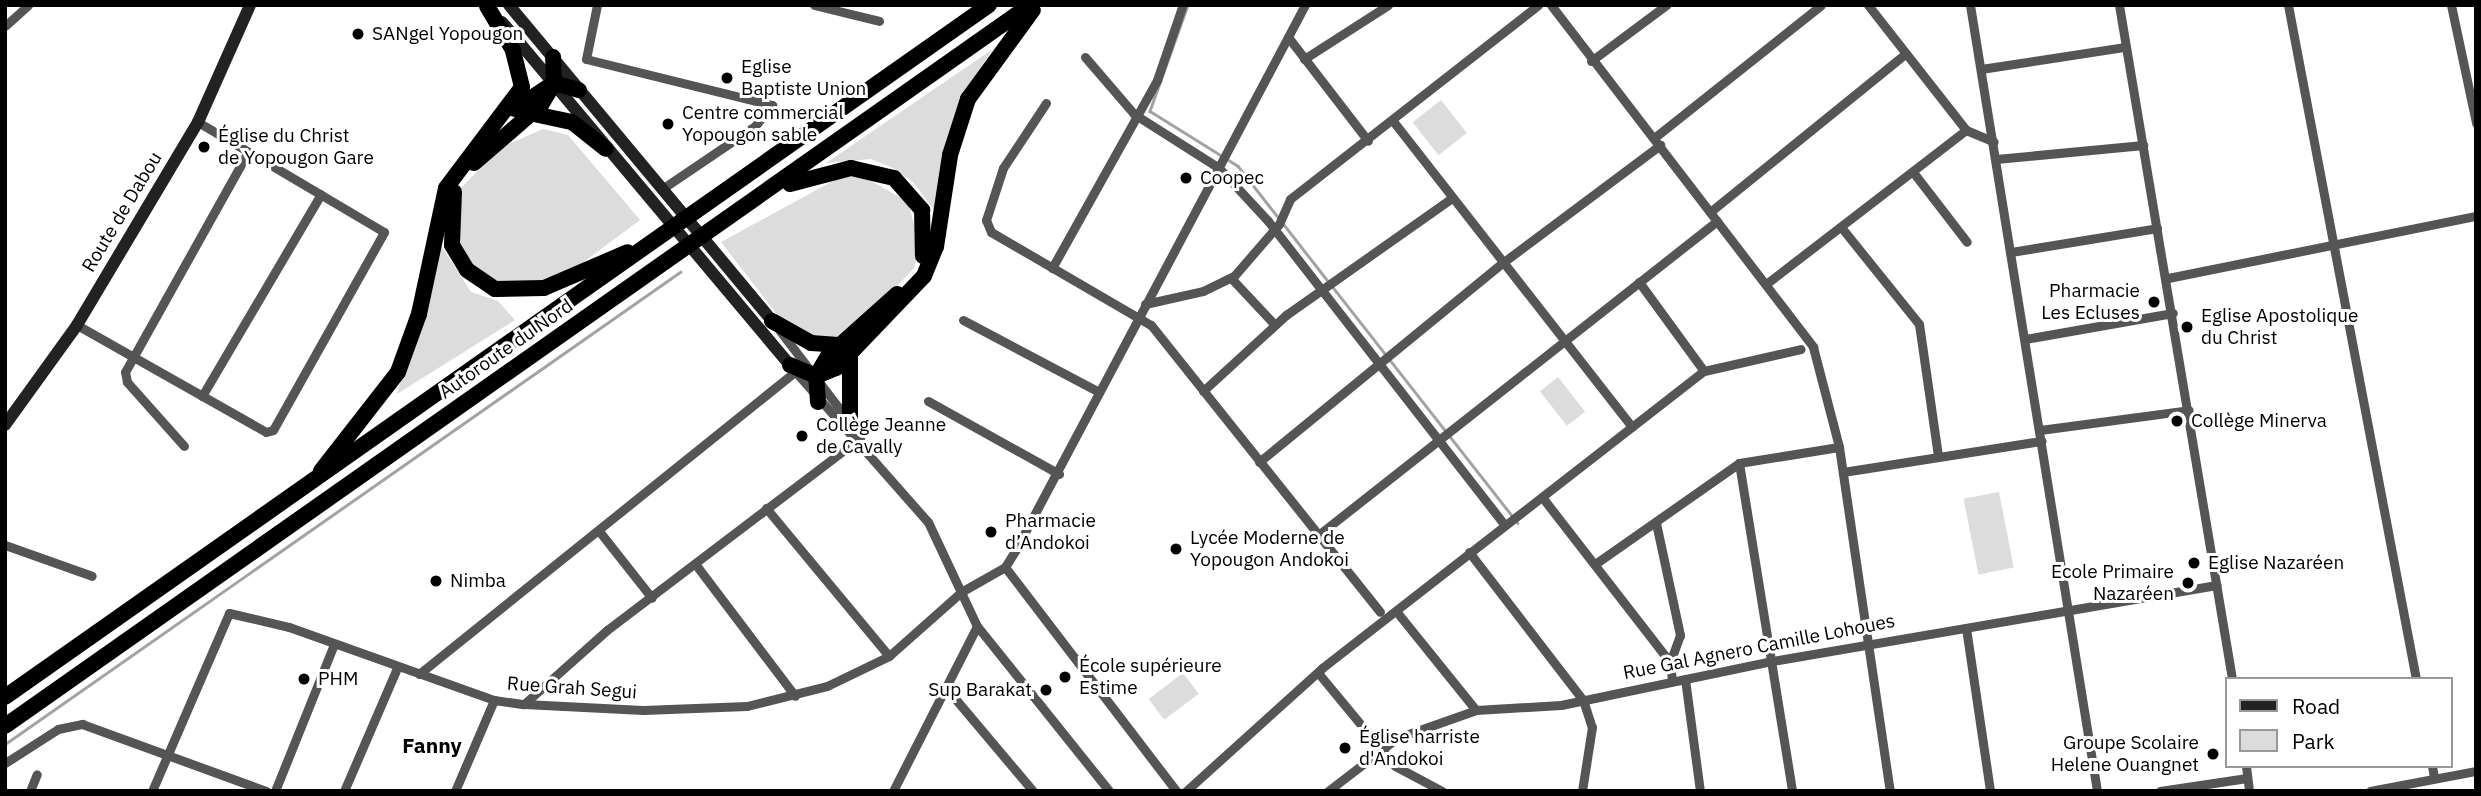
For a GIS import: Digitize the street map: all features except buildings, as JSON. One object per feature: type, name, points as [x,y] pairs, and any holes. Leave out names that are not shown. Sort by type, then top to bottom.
[{"type":"highway","name":"Autoroute du Nord","points":[[5,697],[303,491],[989,5]]},
{"type":"highway","name":"Autoroute du Nord","points":[[5,726],[772,191],[1030,5]]},
{"type":"highway","points":[[792,369],[816,376],[850,358],[912,293],[932,261],[950,155],[968,99],[1037,5]]},
{"type":"highway","points":[[303,491],[398,372],[419,314],[446,188],[498,124],[522,87],[513,50],[487,6]]},
{"type":"highway","points":[[553,57],[554,83],[534,114],[471,165],[455,187],[449,233],[467,270],[495,289],[525,291],[653,242]]},
{"type":"highway","points":[[554,83],[579,90]]},
{"type":"highway","points":[[498,124],[554,83]]},
{"type":"highway","points":[[534,114],[572,122],[606,149]]},
{"type":"highway","points":[[772,191],[833,169],[861,169],[894,178],[922,210],[927,237],[919,267],[896,296],[838,345],[816,376],[818,402]]},
{"type":"highway","points":[[772,321],[811,343],[838,345]]},
{"type":"highway","points":[[850,358],[855,432]]},
{"type":"main road","name":"Route de Dabou","points":[[5,425],[77,325],[198,122],[250,5]]},
{"type":"main road","points":[[509,5],[772,321]]},
{"type":"main road","points":[[487,6],[554,83],[706,271],[792,369]]},
{"type":"street","points":[[5,26],[27,5]]},
{"type":"street","points":[[597,5],[586,59],[772,105],[755,126],[663,191]]},
{"type":"street","points":[[814,5],[879,21]]},
{"type":"street","points":[[1176,791],[1005,567],[1059,474],[1139,314],[1305,5]]},
{"type":"street","points":[[1304,59],[1388,5]]},
{"type":"street","points":[[1145,304],[1231,278],[1275,229],[1290,199],[1368,141],[1538,5]]},
{"type":"street","points":[[1551,5],[1591,61],[1657,141],[1813,347],[1839,447],[1871,643],[1890,791]]},
{"type":"street","points":[[1591,61],[1666,5]]},
{"type":"street","points":[[1259,462],[1382,366],[1501,264],[1657,141],[1821,5]]},
{"type":"street","points":[[1868,5],[1966,130],[1994,142]]},
{"type":"street","points":[[1970,5],[2097,791]]},
{"type":"street","points":[[2119,5],[2157,229],[2168,278],[2232,677]]},
{"type":"street","points":[[2288,5],[2416,677]]},
{"type":"street","points":[[2451,5],[2476,123]]},
{"type":"street","points":[[1052,268],[1134,114],[1157,80],[1182,7]]},
{"type":"street","points":[[1288,37],[1368,141]]},
{"type":"street","points":[[1982,69],[2125,47]]},
{"type":"street","points":[[1710,212],[1905,54]]},
{"type":"street","points":[[1085,57],[1134,114],[1219,168],[1275,229],[1504,524]]},
{"type":"street","points":[[1046,103],[1005,162],[986,220],[994,235],[1139,314],[1380,612]]},
{"type":"street","points":[[1393,121],[1501,264],[1632,427]]},
{"type":"street","points":[[77,325],[202,396],[273,430],[384,234],[198,122]]},
{"type":"street","points":[[1766,284],[1966,130]]},
{"type":"street","points":[[1996,159],[2143,145]]},
{"type":"street","points":[[184,446],[127,382],[129,355],[248,152]]},
{"type":"street","points":[[1913,173],[1967,242]]},
{"type":"street","points":[[202,396],[321,194]]},
{"type":"street","points":[[1203,391],[1275,325],[1452,198]]},
{"type":"street","points":[[2168,278],[2476,216]]},
{"type":"street","points":[[1317,536],[1717,220]]},
{"type":"street","points":[[1842,227],[1919,324],[1938,456]]},
{"type":"street","points":[[2011,252],[2157,229]]},
{"type":"street","points":[[1231,278],[1275,325]]},
{"type":"street","points":[[1639,282],[1704,371]]},
{"type":"street","points":[[2025,339],[2173,313]]},
{"type":"street","points":[[963,320],[1099,392]]},
{"type":"street","points":[[772,321],[816,376],[855,432],[928,522],[977,626],[1109,791]]},
{"type":"street","points":[[1186,791],[1319,674],[1396,611],[1504,524],[1704,371],[1801,349]]},
{"type":"street","points":[[419,674],[599,531],[792,369],[818,402],[855,432]]},
{"type":"street","points":[[928,401],[1059,474]]},
{"type":"street","points":[[2040,430],[2189,410]]},
{"type":"street","points":[[524,704],[552,673],[696,565],[855,432]]},
{"type":"street","points":[[1843,472],[2042,441]]},
{"type":"street","points":[[1595,564],[1739,463],[1839,447]]},
{"type":"street","points":[[1739,463],[1792,791]]},
{"type":"street","points":[[1542,496],[1670,662]]},
{"type":"street","points":[[766,508],[889,656]]},
{"type":"street","points":[[1656,523],[1680,635],[1670,662],[1672,681]]},
{"type":"street","points":[[599,531],[652,598]]},
{"type":"street","points":[[5,545],[92,576]]},
{"type":"street","points":[[1469,552],[1583,700],[1592,727],[1582,791]]},
{"type":"street","points":[[696,565],[795,696]]},
{"type":"street","name":"Rue Grah Segui","points":[[152,791],[229,613],[334,644],[494,700],[643,710],[747,706],[795,696],[889,656],[961,592],[1005,567]]},
{"type":"street","name":"Rue Gal Agnero Camille Lohoues","points":[[1328,791],[1380,748],[1476,710],[1583,700],[1871,643],[2217,585]]},
{"type":"street","points":[[1396,611],[1476,710]]},
{"type":"street","points":[[893,791],[977,626]]},
{"type":"street","points":[[1966,628],[1990,791]]},
{"type":"street","points":[[275,791],[334,644]]},
{"type":"street","points":[[344,791],[397,668]]},
{"type":"street","points":[[1319,674],[1380,748],[1407,776],[1442,791]]},
{"type":"street","points":[[1685,679],[1700,791]]},
{"type":"street","points":[[947,689],[1033,791]]},
{"type":"street","points":[[455,791],[494,700]]},
{"type":"street","points":[[5,763],[75,723],[168,752],[266,791]]},
{"type":"street","points":[[2245,768],[2249,791]]},
{"type":"street","points":[[2426,791],[2432,768]]},
{"type":"street","points":[[2370,791],[2476,771]]},
{"type":"street","points":[[30,791],[37,774]]},
{"type":"street","points":[[2160,791],[2247,778]]},
{"type":"green space","points":[[993,49],[961,97],[946,140],[935,211],[913,182],[893,168],[871,159],[826,163]]},
{"type":"green space","points":[[1441,100],[1467,133],[1438,155],[1413,122]]},
{"type":"green space","points":[[543,129],[568,135],[640,220],[569,273],[542,284],[495,285],[459,254],[460,189],[500,148]]},
{"type":"green space","points":[[842,176],[866,178],[908,202],[920,246],[914,268],[875,309],[833,340],[813,338],[779,317],[721,242]]},
{"type":"green space","points":[[438,241],[471,292],[498,301],[515,320],[397,394]]},
{"type":"green space","points":[[1558,377],[1585,412],[1567,426],[1540,391]]},
{"type":"green space","points":[[1999,492],[2014,568],[1978,574],[1964,499]]},
{"type":"green space","points":[[1183,673],[1199,694],[1164,720],[1149,699]]},
{"type":"waterway","points":[[1188,5],[1150,111],[1238,166],[1278,217]]},
{"type":"waterway","points":[[1282,222],[1328,281]]},
{"type":"waterway","points":[[5,744],[680,272]]},
{"type":"waterway","points":[[1332,286],[1518,523]]},
{"type":"place","name":"SANgel Yopougon","points":[[358,34]]},
{"type":"place","name":"Eglise Baptiste Union","points":[[727,78]]},
{"type":"place","name":"Centre commercial Yopougon sable","points":[[668,124]]},
{"type":"place","name":"Église du Christ de Yopougon Gare","points":[[204,147]]},
{"type":"place","name":"Coopec","points":[[1186,178]]},
{"type":"place","name":"Pharmacie Les Ecluses","points":[[2154,302]]},
{"type":"place","name":"Eglise Apostolique du Christ","points":[[2187,327]]},
{"type":"place","name":"Collège Minerva","points":[[2177,421]]},
{"type":"place","name":"Collège Jeanne de Cavally","points":[[802,436]]},
{"type":"place","name":"Pharmacie d’Andokoi","points":[[991,532]]},
{"type":"place","name":"Lycée Moderne de Yopougon Andokoi","points":[[1176,549]]},
{"type":"place","name":"Eglise Nazaréen","points":[[2194,563]]},
{"type":"place","name":"Nimba","points":[[436,581]]},
{"type":"place","name":"Ecole Primaire Nazaréen","points":[[2188,583]]},
{"type":"place","name":"École supérieure Estime","points":[[1065,677]]},
{"type":"place","name":"PHM","points":[[304,679]]},
{"type":"place","name":"Sup Barakat","points":[[1046,690]]},
{"type":"place","name":"Église harriste d'Andokoi","points":[[1345,748]]},
{"type":"place","name":"Groupe Scolaire Helene Ouangnet","points":[[2213,754]]},
{"type":"district","name":"Fanny","points":[[432,745]]}]
